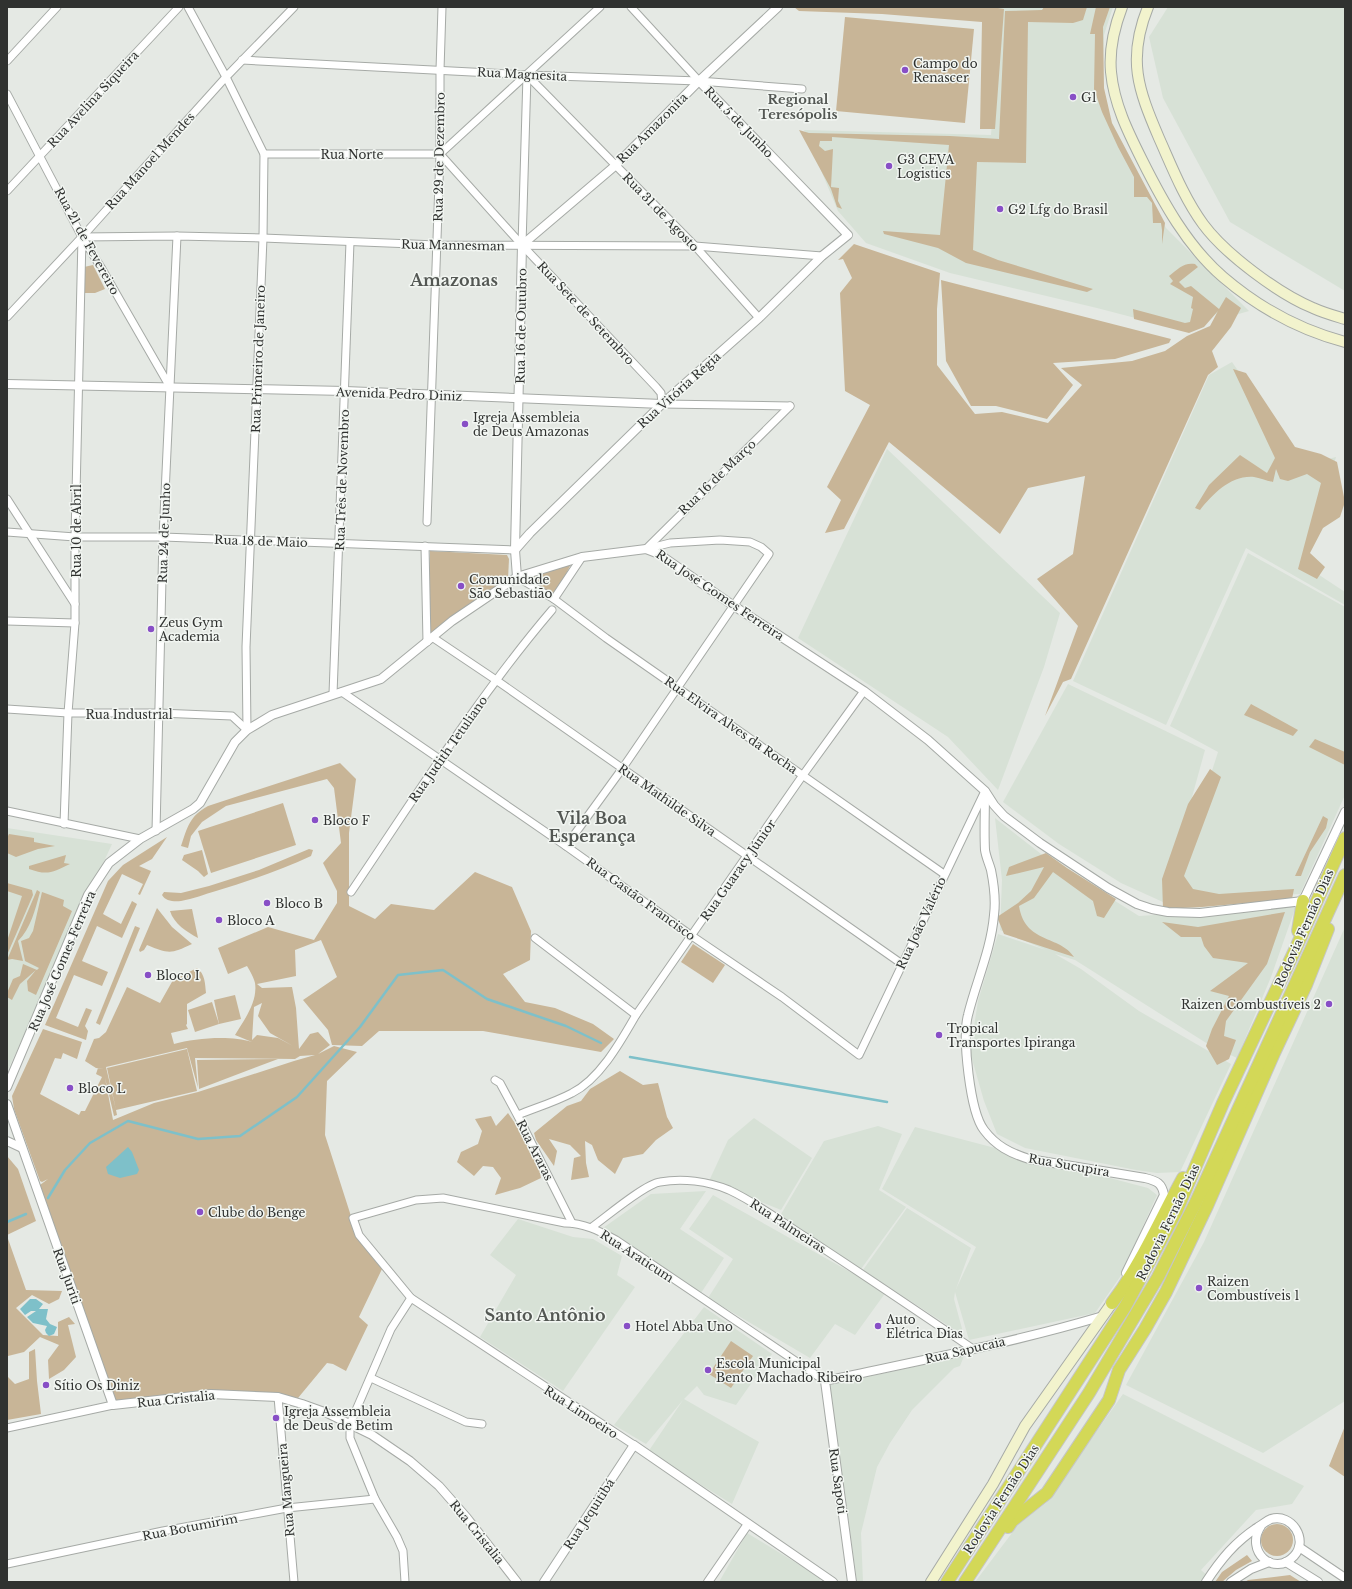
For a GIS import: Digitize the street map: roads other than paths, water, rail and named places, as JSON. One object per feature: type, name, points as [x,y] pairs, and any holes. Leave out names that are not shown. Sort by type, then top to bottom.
[{"type":"highway","name":"Rodovia Fernão Dias","points":[[947,1582],[1125,1307],[1176,1212],[1223,1103],[1295,950],[1345,838]]},
{"type":"highway","name":"Rodovia Fernão Dias","points":[[965,1582],[1086,1398],[1158,1277],[1196,1202],[1345,875]]},
{"type":"highway","points":[[976,1566],[1012,1521],[1047,1493],[1109,1400],[1119,1370],[1166,1292],[1204,1213],[1279,1041],[1306,985],[1326,935],[1339,888]]},
{"type":"highway","points":[[1295,950],[1304,901]]},
{"type":"highway","points":[[1112,1303],[1124,1287],[1139,1260],[1223,1103]]},
{"type":"main road","points":[[1122,7],[1110,53],[1111,73],[1118,108],[1155,186],[1180,227],[1197,249],[1223,277],[1254,300],[1278,316],[1321,335],[1345,342]]},
{"type":"main road","points":[[1148,7],[1138,39],[1136,60],[1142,98],[1189,201],[1212,234],[1221,244],[1249,268],[1277,288],[1312,308],[1345,319]]},
{"type":"main road","points":[[931,1582],[993,1484],[1025,1426],[1112,1303]]},
{"type":"street","points":[[7,61],[57,7]]},
{"type":"street","name":"Rua Avelina Siqueira","points":[[7,191],[179,7]]},
{"type":"street","name":"Rua Primeiro de Janeiro","points":[[188,7],[226,77],[264,154],[263,238],[246,647],[247,730]]},
{"type":"street","name":"Rua Manoel Mendes","points":[[7,317],[82,237],[226,77],[294,7]]},
{"type":"street","name":"Rua 29 de Dezembro","points":[[427,522],[440,154],[442,7]]},
{"type":"street","points":[[440,154],[600,7]]},
{"type":"street","name":"Rua 5 de Junho","points":[[631,7],[699,81],[848,235]]},
{"type":"street","name":"Rua Amazonita","points":[[522,246],[616,165],[699,81],[778,7]]},
{"type":"street","name":"Rua Magnesita","points":[[242,60],[527,75],[699,81],[802,89]]},
{"type":"street","name":"Rua 31 de Agosto","points":[[527,75],[695,246],[759,318]]},
{"type":"street","name":"Rua 16 de Outubro","points":[[517,577],[516,550],[522,246],[527,75]]},
{"type":"street","name":"Rua 21 de Fevereiro","points":[[7,94],[82,237],[170,387]]},
{"type":"street","name":"Rua Norte","points":[[264,154],[440,154]]},
{"type":"street","name":"Rua Sete de Setembro","points":[[440,154],[522,246],[656,387],[661,394],[662,404]]},
{"type":"street","name":"Rua Vitória Régia","points":[[516,550],[530,533],[662,404],[759,318],[822,256],[848,235]]},
{"type":"street","name":"Rua Mannesman","points":[[82,237],[177,236],[437,245],[695,246],[822,256]]},
{"type":"street","name":"Rua 24 de Junho","points":[[156,831],[163,537],[177,236]]},
{"type":"street","name":"Rua 10 de Abril","points":[[64,824],[68,714],[75,624],[75,537],[82,237]]},
{"type":"street","name":"Rua Três de Novembro","points":[[333,694],[350,242]]},
{"type":"street","name":"Avenida Pedro Diniz","points":[[7,384],[345,391],[662,404],[790,406]]},
{"type":"street","name":"Rua 16 de Março","points":[[646,549],[662,531],[790,406]]},
{"type":"street","points":[[7,499],[75,604]]},
{"type":"street","name":"Rua 18 de Maio","points":[[7,532],[75,537],[163,537],[516,550]]},
{"type":"street","points":[[566,846],[622,769],[769,554],[761,547],[750,542],[720,540],[670,543],[646,549]]},
{"type":"street","points":[[425,546],[430,640]]},
{"type":"street","name":"Rua José Gomes Ferreira","points":[[7,1087],[88,894],[109,863],[140,839],[193,809],[200,803],[235,742],[247,730],[272,715],[381,679],[452,621],[517,577],[582,557],[646,549],[659,554],[734,606],[864,691],[928,740],[985,791],[994,806],[1004,816],[1094,880],[1137,904],[1168,912],[1200,913],[1304,901]]},
{"type":"street","points":[[554,599],[582,557]]},
{"type":"street","name":"Rua Elvira Alves da Rocha","points":[[517,577],[554,599],[677,688],[944,874]]},
{"type":"street","name":"Rua Judith Tetuliano","points":[[352,892],[440,760],[496,680],[552,610]]},
{"type":"street","points":[[7,621],[75,624]]},
{"type":"street","name":"Rua Mathilde Silva","points":[[430,640],[496,680],[902,964]]},
{"type":"street","name":"Rua Guaracy Júnior","points":[[518,1115],[573,1093],[594,1076],[621,1040],[636,1015],[803,775],[864,691]]},
{"type":"street","name":"Rua Gastão Francisco","points":[[342,692],[782,997],[859,1055]]},
{"type":"street","name":"Rua Industrial","points":[[7,709],[68,714],[159,713],[232,716],[247,730]]},
{"type":"street","name":"Rua João Valério","points":[[859,1055],[944,874],[985,791]]},
{"type":"street","name":"Rua Sucupira","points":[[985,791],[985,851],[991,871],[995,893],[994,916],[986,955],[967,1016],[965,1034],[971,1094],[982,1128],[996,1144],[1014,1154],[1029,1159],[1145,1178],[1156,1182],[1161,1186],[1164,1195],[1112,1303]]},
{"type":"street","points":[[7,811],[140,839]]},
{"type":"street","name":"Rodovia Fernão Dias","points":[[1304,901],[1345,812]]},
{"type":"street","points":[[535,938],[636,1015]]},
{"type":"street","name":"Rua Araras","points":[[495,1080],[500,1083],[518,1115],[572,1223]]},
{"type":"street","name":"Rua Juriti","points":[[7,1104],[113,1405]]},
{"type":"street","points":[[7,1141],[22,1148]]},
{"type":"street","name":"Rua Palmeiras","points":[[592,1227],[644,1190],[658,1182],[678,1180],[705,1182],[728,1190],[748,1200],[860,1272],[973,1349]]},
{"type":"street","name":"Rua Araticum","points":[[353,1218],[416,1200],[442,1198],[592,1227],[616,1240],[825,1381]]},
{"type":"street","name":"Rua Limoeiro","points":[[353,1218],[359,1235],[411,1298],[634,1445],[833,1582]]},
{"type":"street","points":[[405,1582],[403,1551],[397,1537],[375,1499],[350,1438],[350,1424],[391,1329],[411,1298]]},
{"type":"street","name":"Rua Sapucaia","points":[[825,1381],[973,1349],[1073,1325],[1103,1316]]},
{"type":"street","points":[[371,1378],[466,1422],[482,1424]]},
{"type":"street","name":"Rua Sapoti","points":[[825,1381],[852,1582]]},
{"type":"street","name":"Rua Cristalia","points":[[7,1428],[113,1405],[211,1394],[278,1397],[321,1411],[350,1424],[372,1435],[410,1461],[439,1486],[467,1518],[517,1582]]},
{"type":"street","name":"Rua Mangueira","points":[[278,1397],[294,1582]]},
{"type":"street","name":"Rua Jequitibá","points":[[544,1582],[634,1445]]},
{"type":"street","name":"Rua Botumirim","points":[[7,1564],[163,1531],[287,1508],[375,1499]]},
{"type":"street","points":[[1274,1518],[1281,1518],[1288,1521],[1298,1532],[1300,1539],[1299,1547],[1295,1556],[1286,1562],[1280,1564],[1269,1562],[1258,1553],[1256,1547],[1257,1532],[1266,1521],[1274,1518]]},
{"type":"street","points":[[708,1582],[748,1524]]},
{"type":"street","points":[[1206,1582],[1225,1554],[1245,1536],[1261,1526]]},
{"type":"street","points":[[1299,1547],[1345,1578]]},
{"type":"street","points":[[1232,1582],[1251,1569],[1269,1562]]},
{"type":"street","points":[[1286,1562],[1318,1582]]},
{"type":"water","points":[[128,1147],[132,1152],[139,1170],[137,1174],[120,1178],[108,1174],[106,1167]]},
{"type":"water","points":[[30,1299],[36,1299],[43,1304],[39,1309],[48,1309],[46,1319],[50,1324],[57,1327],[54,1334],[49,1336],[45,1330],[47,1326],[33,1323],[27,1317],[36,1311],[31,1311],[25,1315],[20,1309]]},
{"type":"waterway","points":[[48,1198],[65,1170],[90,1143],[128,1121],[198,1139],[240,1136],[297,1097],[360,1027],[398,975],[443,970],[487,999],[566,1026],[601,1043]]},
{"type":"waterway","points":[[630,1057],[887,1102]]},
{"type":"waterway","points":[[7,1222],[26,1214]]},
{"type":"place","name":"Campo do Renascer","points":[[905,70]]},
{"type":"place","name":"G1","points":[[1073,97]]},
{"type":"place","name":"G3 CEVA Logistics","points":[[889,166]]},
{"type":"place","name":"G2 Lfg do Brasil","points":[[1000,209]]},
{"type":"place","name":"Igreja Assembleia de Deus Amazonas","points":[[465,424]]},
{"type":"place","name":"Comunidade São Sebastião","points":[[461,586]]},
{"type":"place","name":"Zeus Gym Academia","points":[[151,629]]},
{"type":"place","name":"Bloco F","points":[[315,820]]},
{"type":"place","name":"Bloco B","points":[[267,903]]},
{"type":"place","name":"Bloco A","points":[[219,920]]},
{"type":"place","name":"Bloco I","points":[[148,975]]},
{"type":"place","name":"Raizen Combustíveis 2","points":[[1329,1004]]},
{"type":"place","name":"Tropical Transportes Ipiranga","points":[[939,1035]]},
{"type":"place","name":"Bloco L","points":[[70,1088]]},
{"type":"place","name":"Clube do Benge","points":[[200,1212]]},
{"type":"place","name":"Raizen Combustíveis 1","points":[[1199,1288]]},
{"type":"place","name":"Hotel Abba Uno","points":[[627,1326]]},
{"type":"place","name":"Auto Elétrica Dias","points":[[878,1326]]},
{"type":"place","name":"Escola Municipal Bento Machado Ribeiro","points":[[708,1370]]},
{"type":"place","name":"Sítio Os Diniz","points":[[46,1385]]},
{"type":"place","name":"Igreja Assembleia de Deus de Betim","points":[[276,1418]]},
{"type":"district","name":"Regional Teresópolis","points":[[798,106]]},
{"type":"district","name":"Amazonas","points":[[454,280]]},
{"type":"district","name":"Vila Boa Esperança","points":[[592,827]]},
{"type":"district","name":"Santo Antônio","points":[[545,1315]]}]
